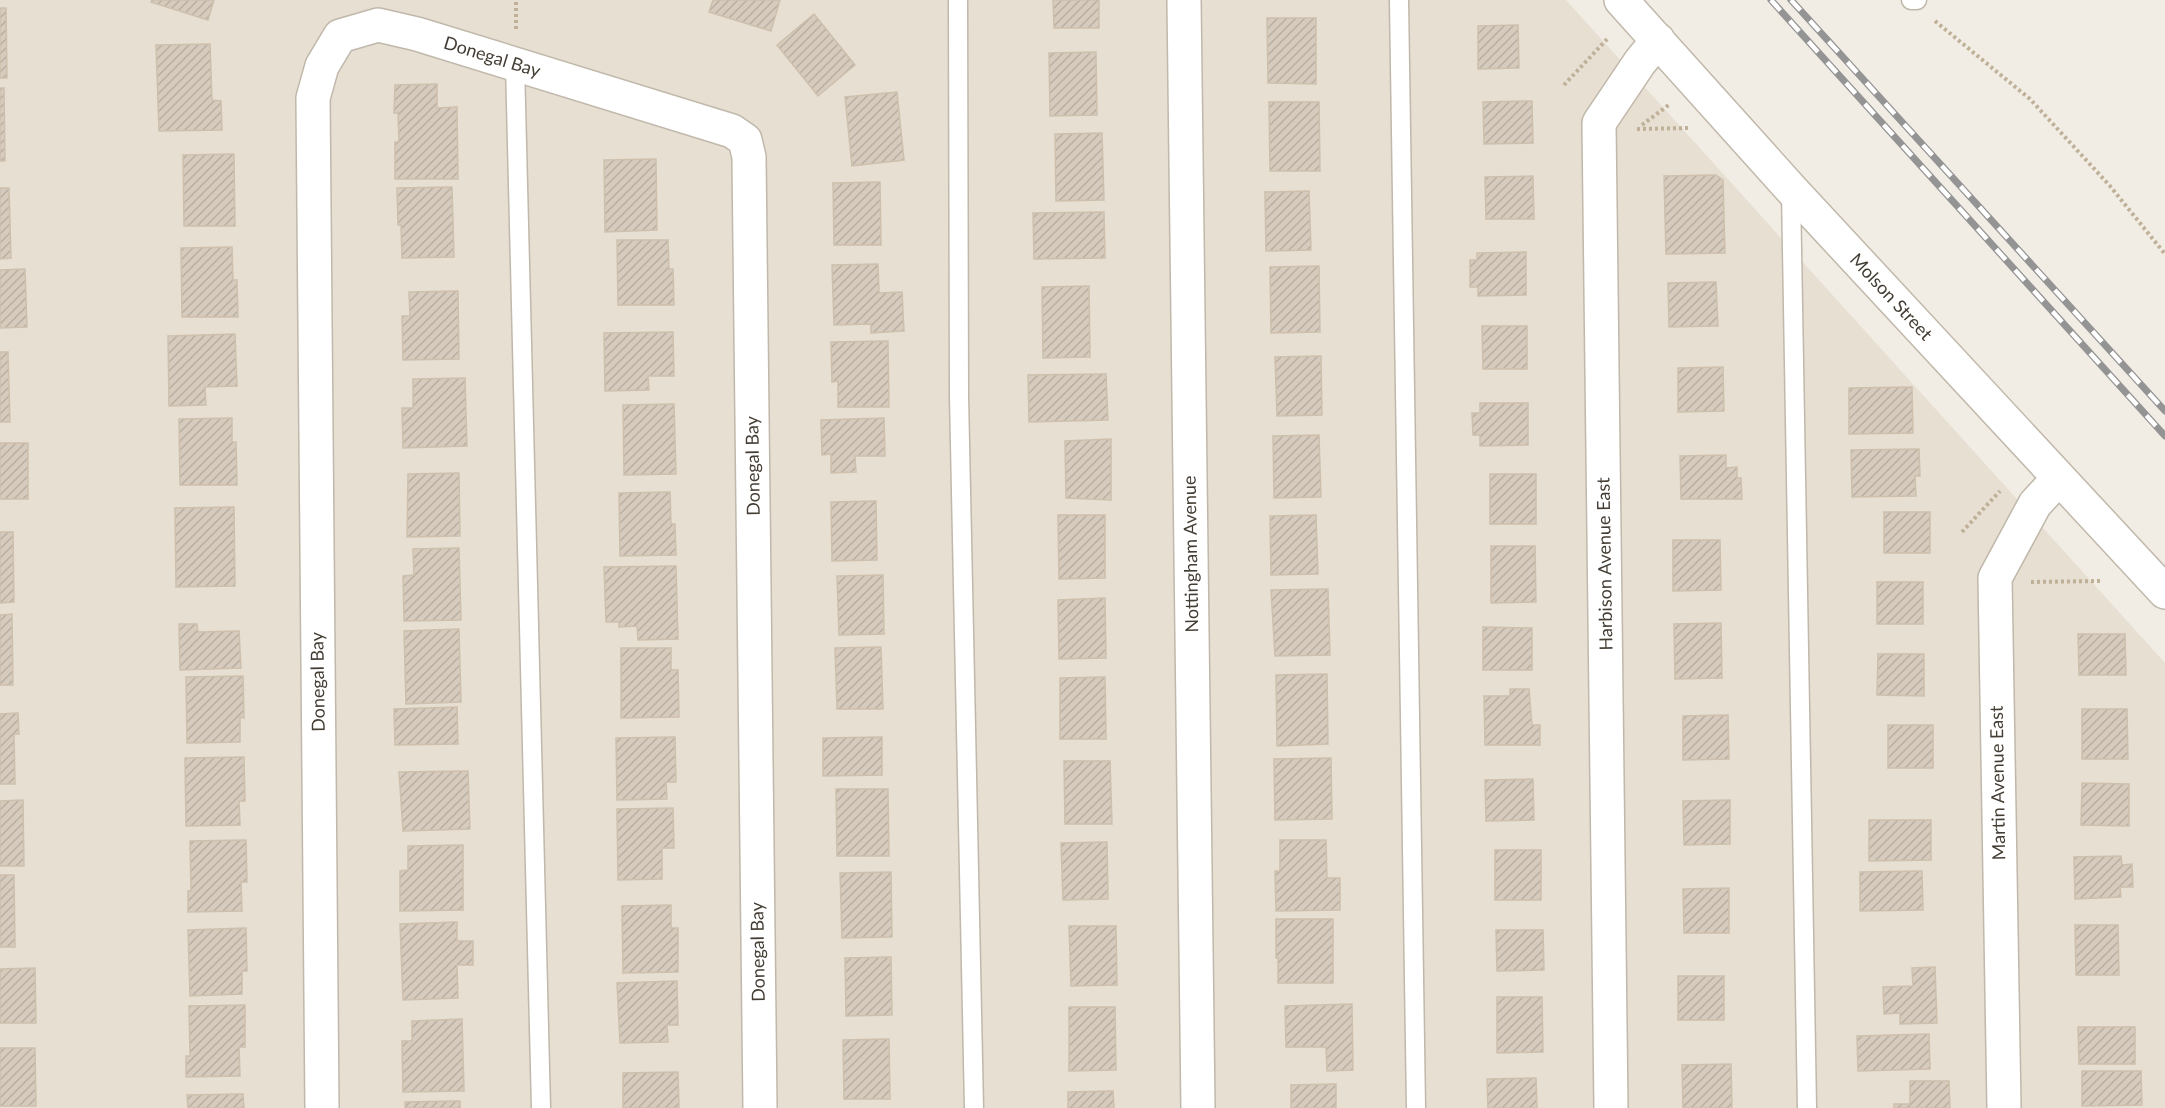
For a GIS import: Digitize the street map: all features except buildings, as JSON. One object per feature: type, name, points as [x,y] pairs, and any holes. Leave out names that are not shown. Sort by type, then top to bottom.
[{"type":"street","name":"Nottingham Avenue","points":[[1184,0],[1198,1108]]},
{"type":"street","name":"Molson Street","points":[[1621,0],[1791,189],[2165,592]]},
{"type":"street","name":"Donegal Bay","points":[[322,1108],[313,98],[321,66],[340,36],[378,26],[417,34],[732,131],[745,140],[749,157],[760,1108]]},
{"type":"street","name":"Harbison Avenue East","points":[[1611,1108],[1599,123],[1640,62],[1658,40]]},
{"type":"street","name":"Martin Avenue East","points":[[2004,1108],[1995,578],[2036,504],[2059,478]]},
{"type":"lane","points":[[958,0],[959,396],[974,1108]]},
{"type":"lane","points":[[1399,0],[1416,1108]]},
{"type":"lane","points":[[515,64],[541,1108]]},
{"type":"lane","points":[[1791,189],[1807,1108]]},
{"type":"path","points":[[1913,0],[1965,47],[2030,99],[2110,186],[2165,254]]},
{"type":"path","points":[[1564,85],[1613,32]]},
{"type":"path","points":[[1675,100],[1636,129],[1699,127]]},
{"type":"path","points":[[1962,532],[2005,486]]},
{"type":"path","points":[[2030,582],[2102,581]]},
{"type":"shaded area","points":[[0,0],[1566,0],[2165,663],[2165,1108],[0,1108]]},
{"type":"railway","points":[[1771,0],[2165,436]]},
{"type":"railway","points":[[1791,0],[2165,411]]}]
